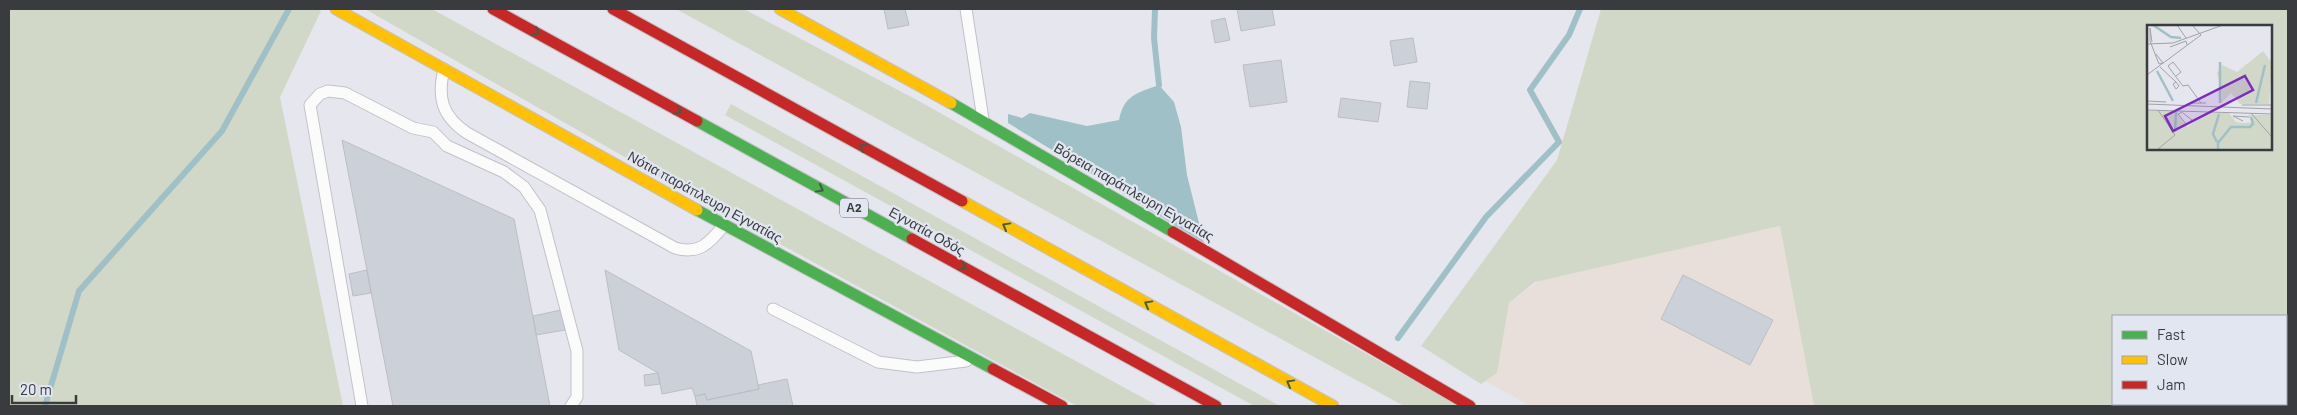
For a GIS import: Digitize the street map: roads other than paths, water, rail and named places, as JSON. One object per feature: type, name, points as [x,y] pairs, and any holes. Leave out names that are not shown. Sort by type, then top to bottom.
[{"type":"main road","name":"Νότια παράπλευρη Εγνατίας","points":[[336,9],[724,225],[1062,406]]},
{"type":"main road","name":"Εγνατία Οδός","points":[[493,9],[1216,406]]},
{"type":"main road","points":[[613,9],[1333,406]]},
{"type":"main road","name":"Βόρεια παράπλευρη Εγνατίας","points":[[780,9],[983,121],[1470,406]]},
{"type":"lane","points":[[966,9],[983,121]]},
{"type":"lane","points":[[444,69],[441,84],[441,102],[456,126],[467,133],[675,248],[688,252],[700,249],[714,238],[724,225]]},
{"type":"lane","points":[[362,406],[310,105],[320,94],[328,91],[345,93],[413,128],[433,132],[447,146],[504,172],[524,187],[540,210],[577,351],[577,397],[571,406]]},
{"type":"lane","points":[[433,132],[452,120]]},
{"type":"lane","points":[[773,309],[878,362],[917,367],[975,360]]},
{"type":"water","points":[[1159,85],[1174,102],[1181,127],[1187,175],[1204,243],[1008,123],[1008,114],[1022,118],[1030,113],[1087,126],[1119,120],[1124,105],[1128,100],[1138,93]]},
{"type":"waterway","points":[[45,406],[79,291],[222,131],[289,9]]},
{"type":"waterway","points":[[1155,9],[1154,38],[1159,85]]},
{"type":"waterway","points":[[1398,338],[1486,217],[1559,142],[1530,90],[1569,35],[1580,9]]}]
